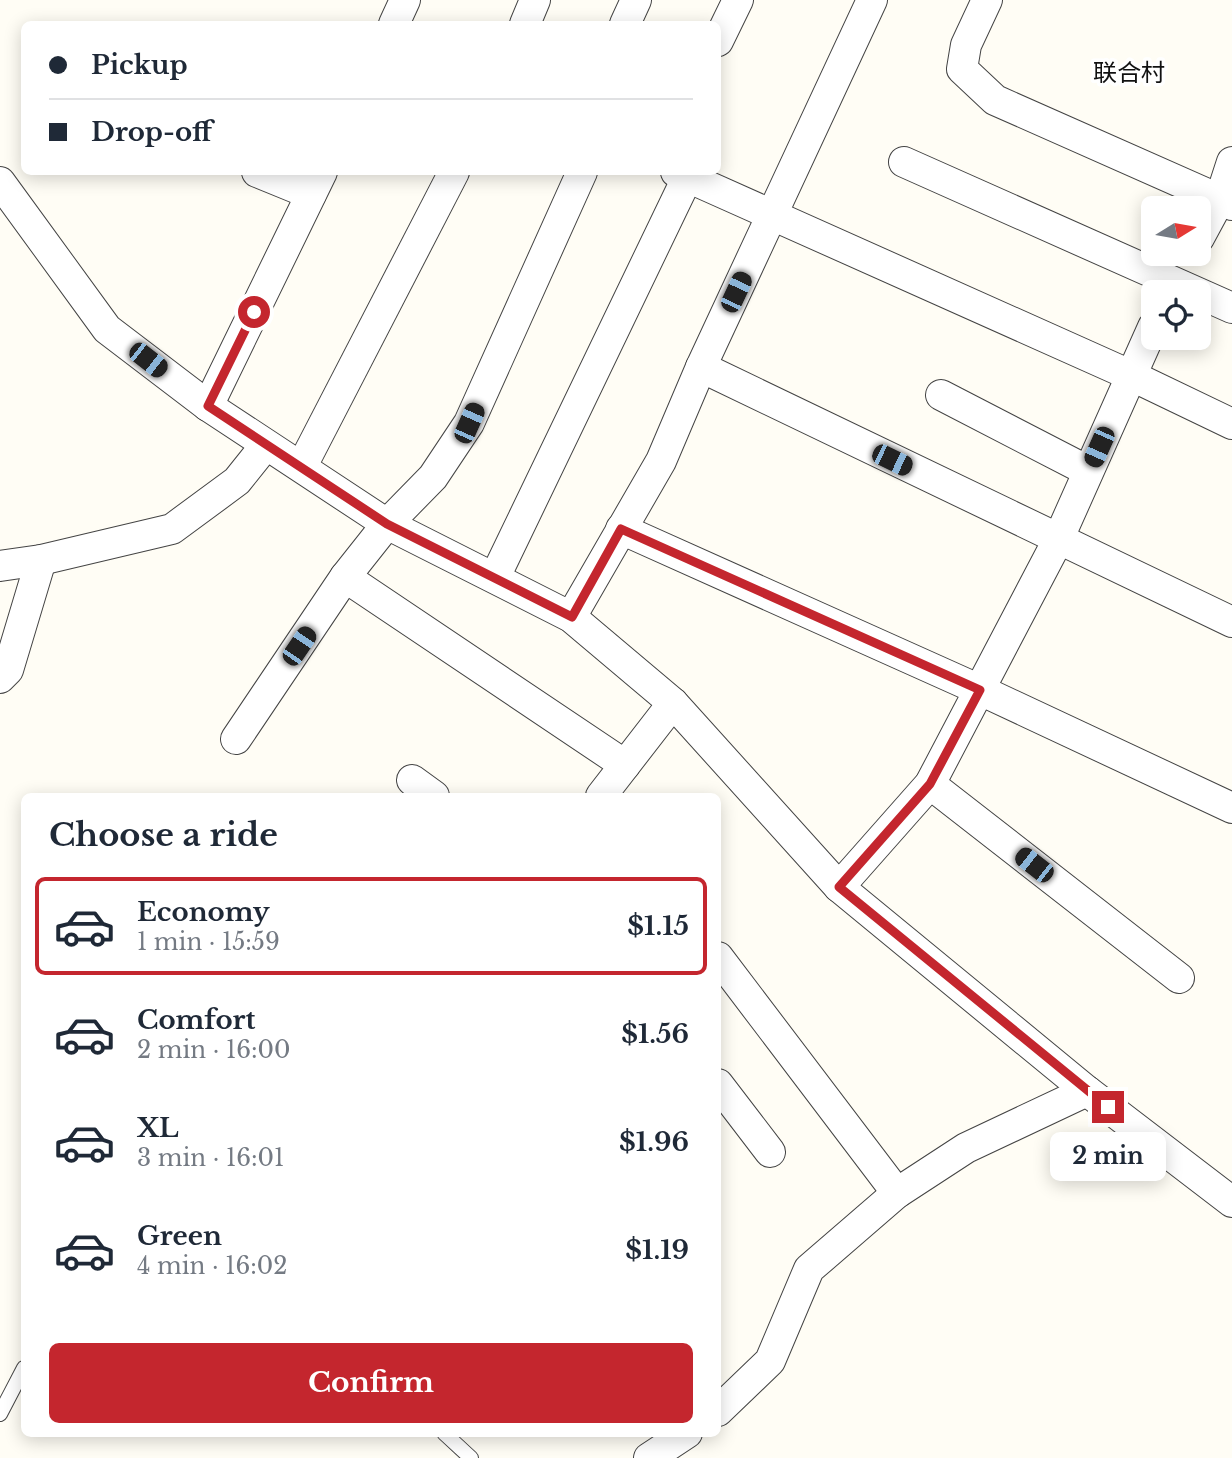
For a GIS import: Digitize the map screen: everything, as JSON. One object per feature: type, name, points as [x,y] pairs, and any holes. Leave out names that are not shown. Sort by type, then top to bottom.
[{"type":"street","points":[[395,21],[405,0]]},
{"type":"street","points":[[526,21],[535,0]]},
{"type":"street","points":[[626,21],[636,0]]},
{"type":"street","points":[[721,35],[738,0]]},
{"type":"street","points":[[572,617],[661,461],[701,367],[872,0]]},
{"type":"street","points":[[987,0],[966,45],[962,69],[995,100],[1226,202]]},
{"type":"street","points":[[904,162],[1158,280]]},
{"type":"street","points":[[1211,222],[1226,202],[1232,162]]},
{"type":"street","points":[[208,406],[317,183],[273,175]]},
{"type":"street","points":[[302,466],[452,175]]},
{"type":"street","points":[[236,739],[345,577],[387,524],[433,477],[469,423],[581,175]]},
{"type":"street","points":[[495,577],[681,175],[1130,375],[1232,424]]},
{"type":"street","points":[[0,182],[107,329],[265,446],[302,466],[387,524],[572,617],[673,703],[839,887],[1087,1091],[1232,1202]]},
{"type":"street","points":[[1211,301],[1232,308]]},
{"type":"street","points":[[839,887],[930,784],[1058,540],[1142,350]]},
{"type":"street","points":[[701,367],[1232,622]]},
{"type":"street","points":[[941,395],[1088,471]]},
{"type":"street","points":[[0,566],[41,560],[172,528],[237,481],[265,446]]},
{"type":"street","points":[[621,529],[980,690],[1232,808]]},
{"type":"street","points":[[0,678],[8,670],[41,560]]},
{"type":"street","points":[[345,577],[625,765]]},
{"type":"street","points":[[603,793],[673,703]]},
{"type":"street","points":[[930,784],[1180,978]]},
{"type":"street","points":[[721,961],[897,1193]]},
{"type":"street","points":[[721,1088],[770,1152]]},
{"type":"street","points":[[721,1409],[771,1361],[809,1269],[897,1193],[966,1148],[1087,1091]]},
{"type":"street","points":[[649,1458],[681,1437]]},
{"type":"lane","points":[[0,1415],[21,1374]]},
{"type":"lane","points":[[448,1437],[471,1458]]},
{"type":"district","name":"联合村","points":[[1129,73]]},
{"type":"route","points":[[254,312],[208,406],[387,524],[572,617],[621,529],[980,690],[930,784],[839,887],[1108,1107]]}]
